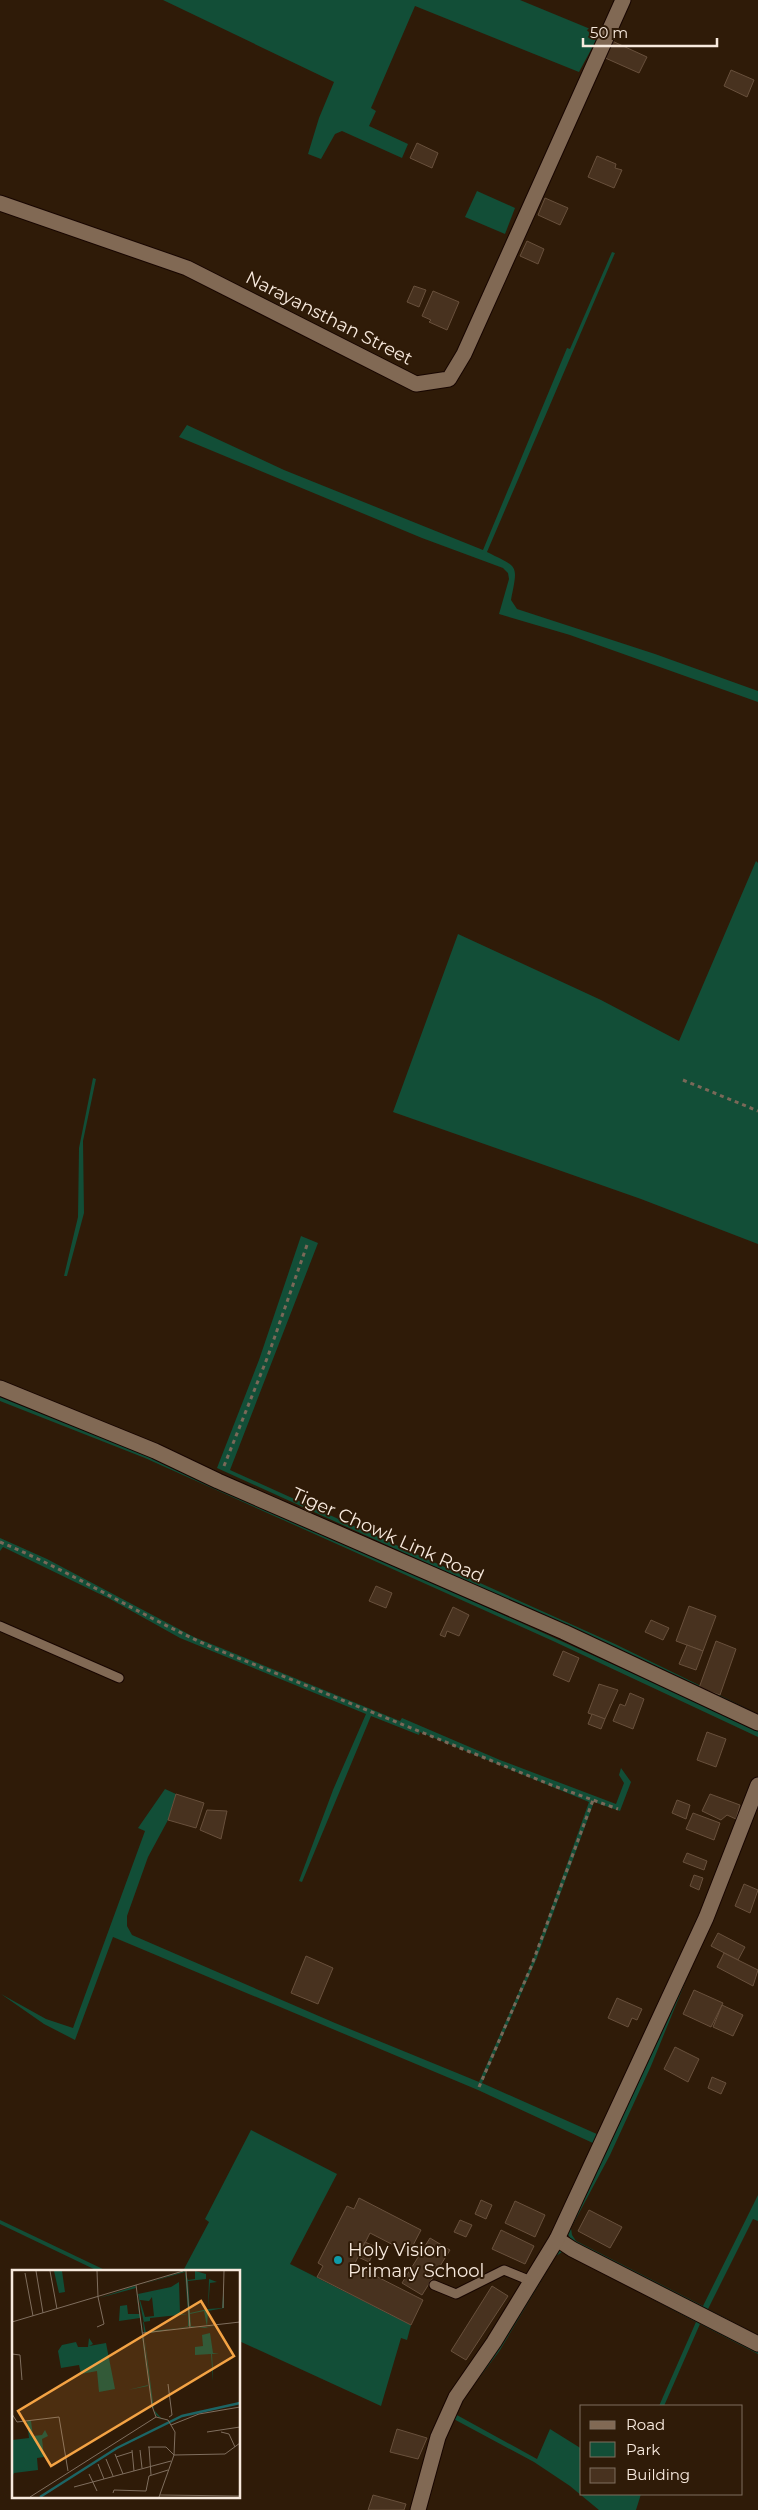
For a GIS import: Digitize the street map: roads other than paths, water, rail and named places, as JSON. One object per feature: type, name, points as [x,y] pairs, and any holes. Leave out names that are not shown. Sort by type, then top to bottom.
[{"type":"street","name":"Narayansthan Street","points":[[0,203],[187,268],[416,384],[448,379],[464,354],[623,0]]},
{"type":"street","name":"Tiger Chowk Link Road","points":[[0,1388],[155,1451],[218,1481],[555,1628],[758,1723]]},
{"type":"street","points":[[418,2510],[438,2437],[456,2397],[494,2342],[557,2239],[706,1918],[758,1785]]},
{"type":"street","points":[[557,2239],[572,2249],[758,2344]]},
{"type":"lane","points":[[0,1626],[119,1678]]},
{"type":"lane","points":[[434,2284],[456,2294],[504,2270],[531,2281]]},
{"type":"place","name":"Holy Vision Primary School","points":[[338,2260]]}]
